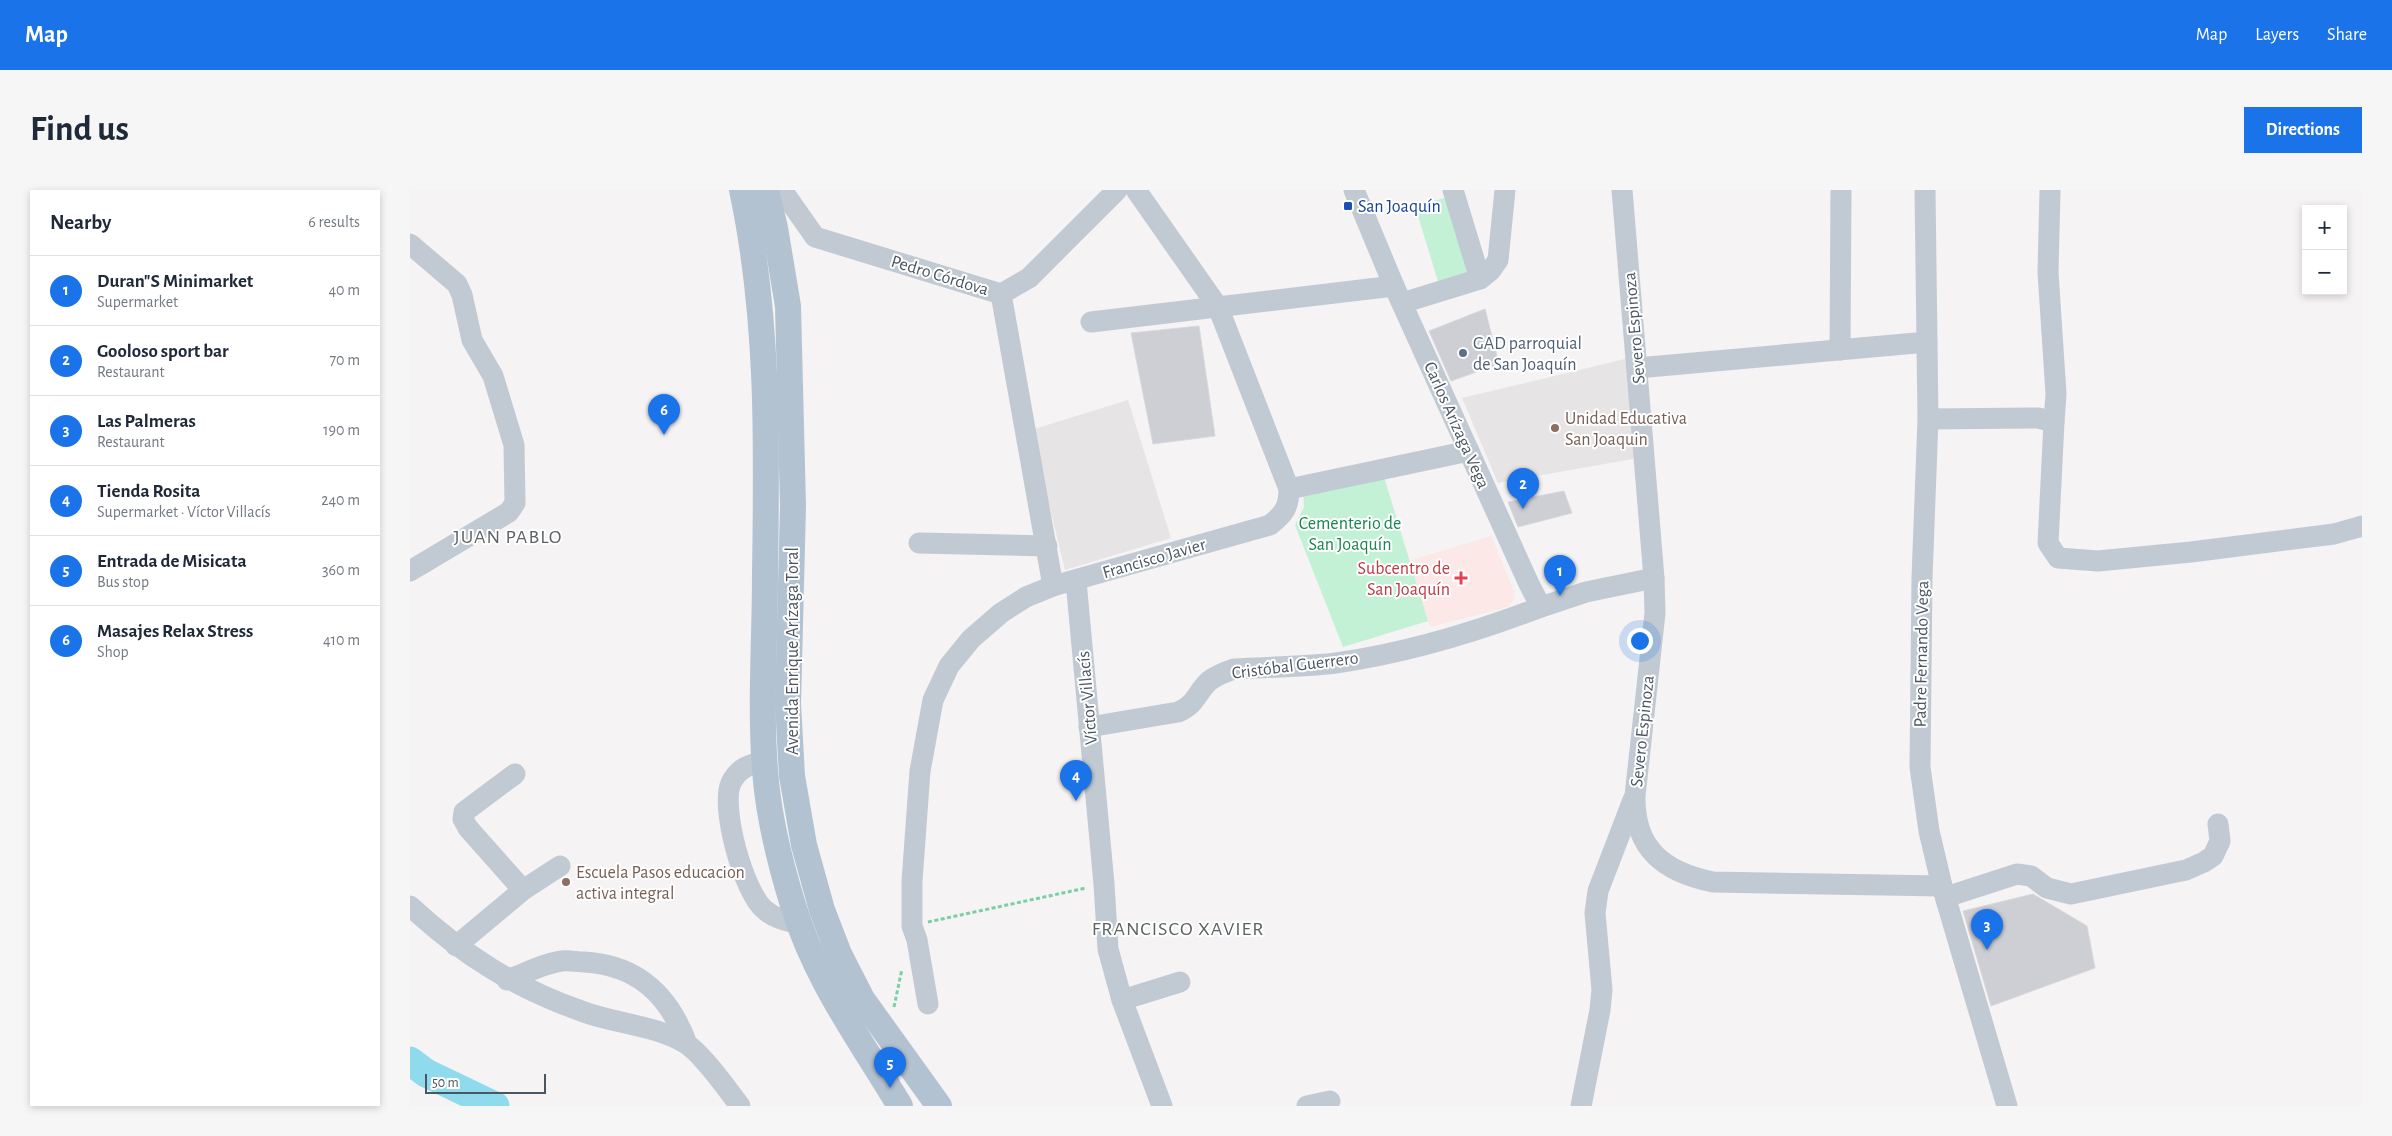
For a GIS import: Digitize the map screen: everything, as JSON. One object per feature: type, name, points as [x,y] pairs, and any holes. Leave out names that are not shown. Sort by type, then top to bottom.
[{"type":"main road","name":"Avenida Enrique Arízaga Toral","points":[[742,190],[752,238],[759,290],[764,390],[765,762],[778,846],[794,907],[822,979],[900,1106]]},
{"type":"main road","name":"Avenida Enrique Arízaga Toral","points":[[766,190],[775,228],[788,306],[793,506],[788,704],[792,776],[804,845],[822,910],[839,954],[862,999],[939,1106]]},
{"type":"street","name":"Pedro Córdova","points":[[782,190],[815,237],[1001,294],[1029,278],[1117,190]]},
{"type":"street","points":[[1136,190],[1218,307],[1289,489],[1469,450]]},
{"type":"street","name":"Carlos Arízaga Vega","points":[[1354,190],[1398,294],[1542,607]]},
{"type":"street","points":[[1453,190],[1480,279]]},
{"type":"street","points":[[1091,322],[1218,307],[1398,294],[1480,279],[1491,270],[1498,260],[1505,190]]},
{"type":"street","name":"Severo Espinoza","points":[[1622,190],[1654,578],[1655,613],[1635,796],[1635,812],[1645,842],[1666,865],[1690,877],[1713,882],[1944,892],[2017,874],[2031,876],[2048,888],[2071,894],[2186,870],[2204,862],[2213,856],[2220,841],[2218,824]]},
{"type":"street","points":[[1840,350],[1841,190]]},
{"type":"street","name":"Padre Fernando Vega","points":[[1925,190],[1928,418],[1922,578],[1920,767],[1929,831],[1944,892],[2007,1106]]},
{"type":"street","points":[[2050,191],[2048,272],[2056,394],[2048,543],[2058,558],[2098,561],[2192,552],[2334,534],[2362,526]]},
{"type":"street","points":[[410,244],[422,256],[449,276],[457,284],[462,296],[472,340],[493,376],[505,410],[514,445],[515,502],[509,512],[410,571]]},
{"type":"street","points":[[1001,294],[1053,586]]},
{"type":"street","points":[[1637,368],[1927,342]]},
{"type":"street","points":[[1928,418],[2038,418],[2054,422]]},
{"type":"street","name":"Francisco Javier","points":[[928,1004],[917,940],[912,926],[912,881],[920,770],[933,700],[949,666],[972,639],[1001,613],[1026,596],[1053,586],[1270,525],[1283,515],[1289,503],[1289,489]]},
{"type":"street","points":[[920,543],[1046,546]]},
{"type":"street","points":[[1542,607],[1586,592],[1654,578]]},
{"type":"street","name":"Víctor Villacís","points":[[1076,580],[1104,884],[1108,949],[1122,1000],[1162,1106]]},
{"type":"street","name":"Cristóbal Guerrero","points":[[1089,727],[1178,712],[1188,707],[1208,682],[1219,674],[1234,669],[1336,663],[1416,647],[1510,619],[1542,607]]},
{"type":"street","points":[[765,762],[745,767],[736,774],[730,785],[728,803],[736,856],[749,887],[763,909],[778,919],[800,924]]},
{"type":"street","points":[[515,774],[464,812],[462,819],[523,890]]},
{"type":"street","points":[[1581,1106],[1600,1010],[1602,990],[1595,912],[1598,891],[1635,796]]},
{"type":"street","points":[[456,946],[523,890],[560,866]]},
{"type":"street","points":[[410,906],[456,946],[507,980],[584,1012],[668,1034],[687,1044]]},
{"type":"street","points":[[507,980],[561,961],[606,963],[627,970],[648,984],[659,996],[680,1024],[687,1044],[740,1106]]},
{"type":"street","points":[[1122,1000],[1180,982]]},
{"type":"street","points":[[1306,1106],[1330,1101]]},
{"type":"path","points":[[912,926],[1104,884]]},
{"type":"path","points":[[888,1037],[904,963]]},
{"type":"shaded area","name":"Unidad Educativa San Joaquin","points":[[1629,358],[1638,458],[1498,483],[1462,398]]},
{"type":"shaded area","points":[[1128,400],[1171,538],[1065,570],[1031,430]]},
{"type":"shaded area","name":"Subcentro de San Joaquín","points":[[1491,536],[1515,594],[1513,601],[1508,607],[1430,627],[1409,561]]},
{"type":"green space","points":[[1452,196],[1479,276],[1441,291],[1415,206]]},
{"type":"green space","name":"Cementerio de San Joaquín","points":[[1384,477],[1428,621],[1343,647],[1295,525],[1304,507],[1303,491]]},
{"type":"building","points":[[1485,309],[1499,364],[1451,381],[1429,331]]},
{"type":"building","points":[[1199,326],[1215,436],[1153,444],[1131,333]]},
{"type":"building","points":[[1564,491],[1572,513],[1518,527],[1508,502]]},
{"type":"building","points":[[2033,894],[2087,926],[2095,968],[1991,1006],[1963,911]]},
{"type":"waterway","points":[[410,1061],[426,1073],[495,1106]]},
{"type":"place","name":"San Joaquín","points":[[1348,206]]},
{"type":"place","name":"GAD parroquial de San Joaquín","points":[[1463,353]]},
{"type":"place","name":"Unidad Educativa San Joaquin","points":[[1555,428]]},
{"type":"place","name":"Masajes Relax Stress","points":[[664,435]]},
{"type":"place","name":"Gooloso sport bar","points":[[1523,509]]},
{"type":"place","name":"Subcentro de San Joaquín","points":[[1461,578]]},
{"type":"place","name":"Duran\"S Minimarket","points":[[1560,596]]},
{"type":"place","name":"Tienda Rosita","points":[[1076,801]]},
{"type":"place","name":"Escuela Pasos educacion activa integral","points":[[566,882]]},
{"type":"place","name":"Las Palmeras","points":[[1987,950]]},
{"type":"place","name":"Entrada de Misicata","points":[[890,1088]]},
{"type":"district","name":"JUAN PABLO","points":[[508,536]]},
{"type":"district","name":"FRANCISCO XAVIER","points":[[1178,928]]}]
